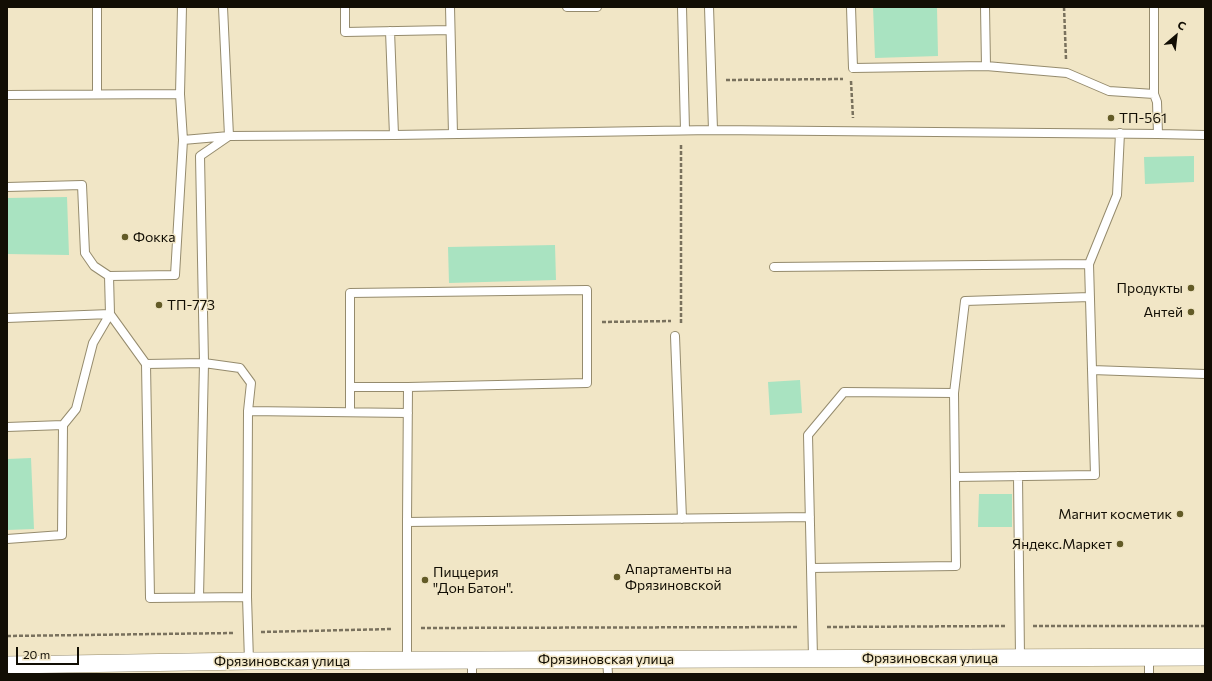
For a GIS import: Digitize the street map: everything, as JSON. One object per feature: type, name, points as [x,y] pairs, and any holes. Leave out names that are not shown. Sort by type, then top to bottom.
[{"type":"street","name":"Фрязиновская улица","points":[[13,668],[249,661],[407,660],[472,667],[607,666],[813,658],[1020,658],[1149,666],[1205,657]]},
{"type":"lane","points":[[97,7],[97,94]]},
{"type":"lane","points":[[7,187],[82,185],[85,253],[94,266],[109,276],[175,275],[183,140],[180,94],[182,7]]},
{"type":"lane","points":[[223,7],[229,136]]},
{"type":"lane","points":[[345,7],[345,32],[450,30]]},
{"type":"lane","points":[[450,7],[452,134]]},
{"type":"lane","points":[[567,7],[597,7]]},
{"type":"lane","points":[[682,7],[683,130]]},
{"type":"lane","points":[[709,7],[713,130]]},
{"type":"lane","points":[[851,7],[853,68],[986,66],[1067,73],[1109,91],[1154,94]]},
{"type":"lane","points":[[986,7],[986,66]]},
{"type":"lane","points":[[1154,7],[1154,94],[1157,102],[1158,134]]},
{"type":"lane","points":[[390,31],[394,136]]},
{"type":"lane","points":[[7,95],[180,94]]},
{"type":"lane","points":[[183,140],[229,136],[394,136],[683,130],[1205,135]]},
{"type":"lane","points":[[955,477],[1095,475],[1089,264],[1117,195],[1120,134]]},
{"type":"lane","points":[[199,597],[204,363],[200,156],[229,136]]},
{"type":"lane","points":[[774,268],[1089,264]]},
{"type":"lane","points":[[7,539],[62,536],[63,425],[76,409],[93,342],[110,314],[109,276]]},
{"type":"lane","points":[[350,387],[587,383],[587,290],[350,293],[350,387],[350,412]]},
{"type":"lane","points":[[811,568],[956,566],[954,393],[964,301],[1090,297]]},
{"type":"lane","points":[[7,318],[110,314]]},
{"type":"lane","points":[[110,314],[146,364],[150,598],[247,597]]},
{"type":"lane","points":[[675,336],[682,519]]},
{"type":"lane","points":[[146,364],[204,363],[240,368],[251,383],[248,411],[247,597],[249,661]]},
{"type":"lane","points":[[1092,370],[1205,374]]},
{"type":"lane","points":[[407,660],[408,387]]},
{"type":"lane","points":[[813,658],[808,435],[844,392],[954,393]]},
{"type":"lane","points":[[248,411],[408,413]]},
{"type":"lane","points":[[7,427],[63,425]]},
{"type":"lane","points":[[1018,476],[1020,658]]},
{"type":"lane","points":[[407,522],[810,517]]},
{"type":"path","points":[[1064,7],[1067,73]]},
{"type":"path","points":[[712,80],[851,78],[854,131]]},
{"type":"path","points":[[675,336],[681,332],[683,130]]},
{"type":"path","points":[[587,322],[681,320]]},
{"type":"path","points":[[7,636],[248,633],[407,628],[1205,626]]},
{"type":"green space","points":[[873,7],[937,7],[938,56],[875,58]]},
{"type":"green space","points":[[1194,156],[1194,182],[1145,184],[1144,157]]},
{"type":"green space","points":[[67,197],[69,255],[7,254],[7,198]]},
{"type":"green space","points":[[555,245],[556,280],[449,283],[448,247]]},
{"type":"green space","points":[[800,380],[802,413],[770,415],[768,382]]},
{"type":"green space","points":[[31,458],[34,529],[7,530],[7,459]]},
{"type":"green space","points":[[979,494],[1012,494],[1012,527],[978,527]]},
{"type":"place","name":"ТП-561","points":[[1111,118]]},
{"type":"place","name":"Фокка","points":[[125,237]]},
{"type":"place","name":"Продукты","points":[[1191,288]]},
{"type":"place","name":"ТП-773","points":[[159,305]]},
{"type":"place","name":"Антей","points":[[1191,312]]},
{"type":"place","name":"Магнит косметик","points":[[1180,514]]},
{"type":"place","name":"Яндекс.Маркет","points":[[1120,544]]},
{"type":"place","name":"Апартаменты на Фрязиновской","points":[[617,577]]},
{"type":"place","name":"Пиццерия \"Дон Батон\".","points":[[425,580]]}]
